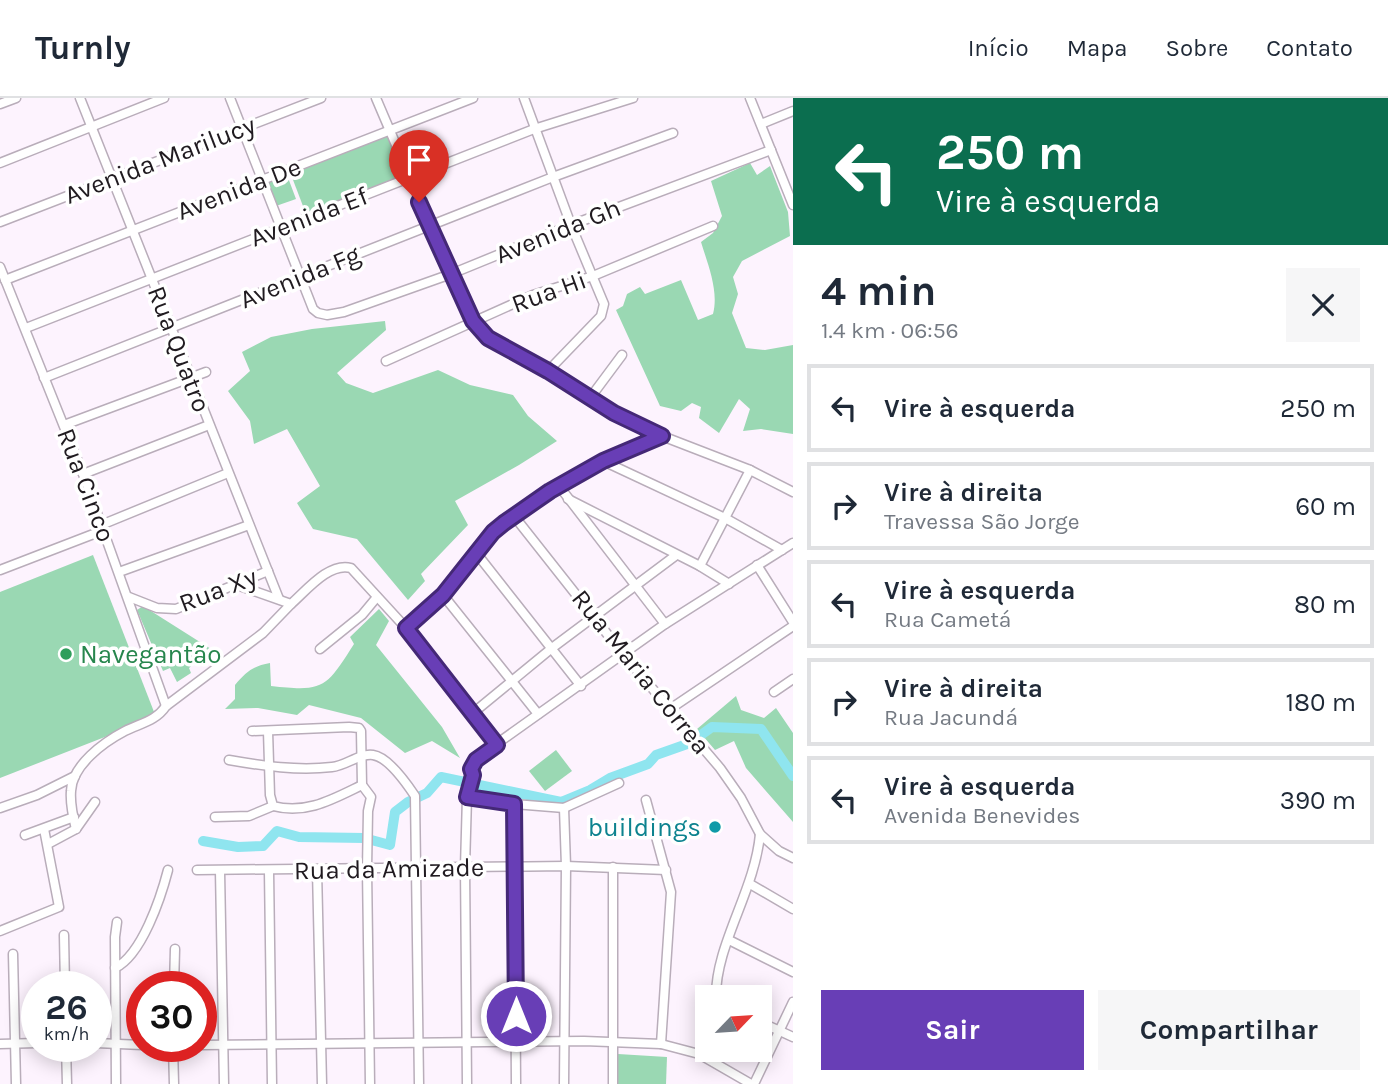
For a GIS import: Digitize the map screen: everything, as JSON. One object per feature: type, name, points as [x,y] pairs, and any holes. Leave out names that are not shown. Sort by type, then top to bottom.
[{"type":"street","points":[[0,104],[16,98]]},
{"type":"street","name":"Rua Quatro","points":[[80,98],[279,599]]},
{"type":"street","points":[[0,163],[164,98]]},
{"type":"street","points":[[230,98],[302,277]]},
{"type":"street","name":"Avenida Marilucy","points":[[0,222],[321,98]]},
{"type":"street","points":[[376,98],[450,274],[473,321],[488,338],[548,371],[614,413],[662,436],[750,470],[793,492]]},
{"type":"street","name":"Avenida De","points":[[5,280],[473,98]]},
{"type":"street","points":[[524,98],[571,225],[604,304],[603,312],[548,371]]},
{"type":"street","name":"Avenida Ef","points":[[26,328],[534,129],[633,98]]},
{"type":"street","points":[[750,98],[793,205]]},
{"type":"street","points":[[761,124],[793,111]]},
{"type":"street","name":"Avenida Fg","points":[[44,378],[553,177],[673,133]]},
{"type":"street","name":"Avenida Gh","points":[[302,277],[315,311],[323,314],[344,312],[771,150]]},
{"type":"street","points":[[784,181],[793,178]]},
{"type":"street","name":"Rua Hi","points":[[386,361],[533,295],[593,276],[713,226]]},
{"type":"street","name":"Rua Cinco","points":[[0,267],[83,474],[166,706]]},
{"type":"street","points":[[590,398],[622,355]]},
{"type":"street","points":[[64,425],[206,372]]},
{"type":"street","points":[[83,474],[209,425]]},
{"type":"street","points":[[406,628],[443,595],[493,532],[514,516],[603,461],[662,436]]},
{"type":"street","points":[[603,461],[725,518],[782,550]]},
{"type":"street","points":[[700,566],[750,470]]},
{"type":"street","points":[[0,570],[228,473]]},
{"type":"street","points":[[559,486],[665,624]]},
{"type":"street","points":[[568,499],[700,566],[729,584]]},
{"type":"street","name":"Rua Maria Correa","points":[[514,516],[695,738],[741,799],[760,834]]},
{"type":"street","points":[[120,572],[249,525]]},
{"type":"street","points":[[467,1084],[465,867],[467,797],[473,763],[665,624],[793,543]]},
{"type":"street","points":[[477,554],[581,686]]},
{"type":"street","points":[[472,713],[551,649],[676,555]]},
{"type":"street","points":[[670,709],[793,624],[757,565]]},
{"type":"street","points":[[76,829],[71,792],[75,776],[85,761],[123,732],[155,719],[166,706],[263,633],[291,604],[327,574],[341,567],[351,568],[406,628],[497,745]]},
{"type":"street","name":"Rua Xy","points":[[128,597],[166,610],[176,609],[268,571]]},
{"type":"street","points":[[237,585],[291,604]]},
{"type":"street","points":[[443,595],[538,714]]},
{"type":"street","points":[[320,649],[362,615],[377,597]]},
{"type":"street","points":[[774,692],[793,679]]},
{"type":"street","points":[[252,731],[359,728],[362,785],[371,797],[368,811],[370,1084]]},
{"type":"street","points":[[268,731],[268,766],[273,806]]},
{"type":"street","points":[[229,760],[268,766],[328,768],[373,754],[401,776],[416,799],[419,1084]]},
{"type":"street","points":[[0,808],[75,776]]},
{"type":"street","points":[[467,797],[514,804],[564,807],[619,783]]},
{"type":"street","points":[[215,817],[249,816],[273,806],[316,806],[362,785]]},
{"type":"street","points":[[646,800],[671,892],[661,1044]]},
{"type":"street","points":[[48,844],[76,829],[95,802]]},
{"type":"street","points":[[514,804],[516,1084]]},
{"type":"street","points":[[564,807],[564,1084]]},
{"type":"street","points":[[25,835],[74,817]]},
{"type":"street","points":[[0,930],[58,907],[44,829]]},
{"type":"street","points":[[717,985],[719,968],[750,884],[760,834]]},
{"type":"street","points":[[760,834],[779,851],[793,858]]},
{"type":"street","name":"Rua da Amizade","points":[[197,870],[566,866],[666,870]]},
{"type":"street","points":[[613,867],[613,1084]]},
{"type":"street","points":[[115,968],[125,963],[136,949],[169,870]]},
{"type":"street","points":[[317,870],[322,1084]]},
{"type":"street","points":[[220,871],[224,1084]]},
{"type":"street","points":[[269,871],[272,1084]]},
{"type":"street","points":[[750,884],[793,909]]},
{"type":"street","points":[[116,1084],[114,937],[117,922]]},
{"type":"street","points":[[64,935],[65,971]]},
{"type":"street","points":[[729,940],[793,972]]},
{"type":"street","points":[[174,971],[175,949]]},
{"type":"street","points":[[13,954],[16,1084]]},
{"type":"street","points":[[713,1062],[752,1084],[793,1002]]},
{"type":"street","points":[[772,1027],[793,1037]]},
{"type":"street","points":[[217,1044],[272,1046],[322,1043],[563,1041],[661,1044],[695,1053]]},
{"type":"street","points":[[112,1043],[126,1044]]},
{"type":"street","points":[[0,1044],[21,1044]]},
{"type":"street","points":[[66,1062],[67,1084]]},
{"type":"street","points":[[173,1062],[174,1084]]},
{"type":"green space","points":[[387,134],[403,176],[306,214],[290,172]]},
{"type":"green space","points":[[750,163],[757,175],[770,166],[788,212],[790,236],[742,261],[733,277],[738,294],[732,313],[746,348],[765,350],[793,345],[793,434],[761,429],[743,431],[750,409],[739,399],[719,433],[699,418],[701,407],[692,403],[681,411],[660,406],[616,310],[623,306],[627,294],[640,287],[645,294],[681,280],[698,320],[713,314],[714,287],[701,242],[713,233],[722,216],[711,181]]},
{"type":"green space","points":[[287,175],[296,199],[276,206],[267,183]]},
{"type":"green space","points":[[385,321],[386,330],[337,373],[346,383],[373,393],[438,370],[470,385],[513,395],[528,416],[557,441],[455,501],[468,525],[421,574],[425,581],[408,600],[357,539],[313,529],[297,503],[320,486],[287,429],[254,444],[250,421],[228,391],[250,371],[242,352],[271,337],[312,329]]},
{"type":"green space","name":"Navegantão","points":[[93,555],[156,717],[0,778],[0,592]]},
{"type":"green space","points":[[143,606],[211,649],[189,668],[191,673],[177,682],[170,668],[163,671],[137,610]]},
{"type":"green space","points":[[379,609],[389,621],[376,645],[442,727],[460,758],[432,741],[405,753],[361,718],[309,705],[297,715],[258,708],[225,709],[235,699],[235,685],[239,680],[250,670],[264,664],[270,663],[271,686],[302,688],[322,684],[337,670],[354,644],[350,637]]},
{"type":"green space","points":[[736,696],[741,710],[764,718],[776,708],[793,733],[793,822],[746,768],[734,741],[715,750],[697,729]]},
{"type":"green space","points":[[556,750],[572,771],[545,791],[529,771]]},
{"type":"green space","points":[[618,1054],[667,1057],[666,1084],[616,1084]]},
{"type":"waterway","points":[[203,841],[238,847],[263,846],[277,831],[299,837],[364,838],[390,845],[395,812],[427,793],[441,777],[561,802],[610,778],[648,764],[656,755],[690,743],[712,727],[761,729],[793,776]]},
{"type":"place","name":"Navegantão","points":[[66,654]]},
{"type":"place","name":"buildings","points":[[715,827]]},
{"type":"route","points":[[419,202],[473,321],[488,338],[548,371],[614,413],[662,436],[603,461],[550,491],[504,523],[493,532],[443,595],[406,628],[497,745],[473,763],[467,797],[514,804],[516,1016]]}]
